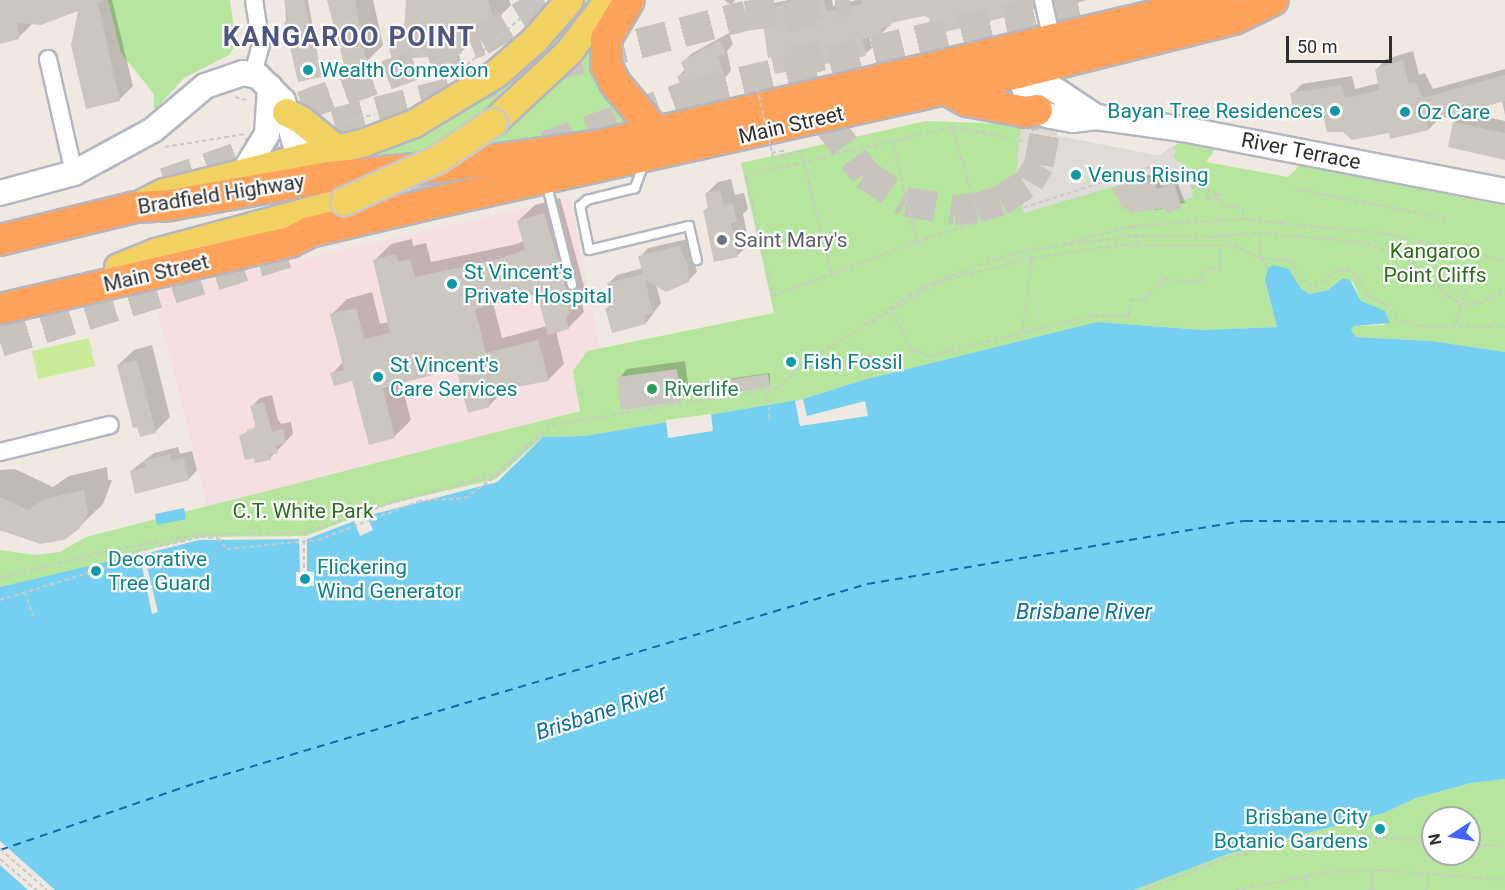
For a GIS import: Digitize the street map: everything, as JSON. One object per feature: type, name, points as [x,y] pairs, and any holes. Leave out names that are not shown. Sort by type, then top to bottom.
[{"type":"highway","points":[[629,0],[606,39],[606,65],[651,145]]},
{"type":"highway","name":"Main Street","points":[[446,166],[651,145],[947,90],[1028,56],[1221,0]]},
{"type":"highway","name":"Main Street","points":[[0,291],[118,267],[163,263],[288,232],[310,232],[545,179],[651,145],[1028,56],[1234,18],[1264,0]]},
{"type":"highway","points":[[947,90],[968,101],[1026,112],[1037,110]]},
{"type":"highway","name":"Bradfield Highway","points":[[0,240],[135,207],[170,206],[336,189],[446,166]]},
{"type":"highway","name":"Main Street","points":[[0,309],[290,242],[310,232]]},
{"type":"main road","points":[[135,207],[164,192],[245,170],[337,149],[414,123],[467,93],[516,57],[568,0]]},
{"type":"main road","points":[[118,267],[336,189],[437,159],[493,122],[553,67],[608,0]]},
{"type":"main road","points":[[1028,56],[1037,110]]},
{"type":"main road","name":"River Terrace","points":[[1028,56],[1051,88],[1096,117]]},
{"type":"main road","points":[[0,193],[74,173],[153,130],[216,80],[258,88],[283,100],[302,158],[336,189]]},
{"type":"main road","points":[[245,170],[261,131],[258,88]]},
{"type":"main road","name":"River Terrace","points":[[1037,110],[1073,120],[1096,117],[1275,146],[1505,191]]},
{"type":"main road","points":[[286,112],[337,149]]},
{"type":"street","points":[[254,0],[261,45],[258,88]]},
{"type":"street","points":[[1028,56],[1043,0]]},
{"type":"street","points":[[48,59],[74,173]]},
{"type":"street","points":[[0,452],[111,425]]},
{"type":"lane","points":[[651,145],[635,188],[587,200],[580,206],[589,250],[689,226],[697,260]]},
{"type":"lane","points":[[545,179],[572,285]]},
{"type":"path","points":[[461,69],[533,8]]},
{"type":"path","points":[[226,98],[258,88]]},
{"type":"path","points":[[757,88],[773,159],[801,151],[832,276]]},
{"type":"path","points":[[309,127],[318,116],[331,124],[382,112]]},
{"type":"path","points":[[951,127],[981,221]]},
{"type":"path","points":[[1023,141],[951,127],[746,176],[773,296],[832,276],[917,242],[1156,165]]},
{"type":"path","points":[[169,139],[156,148],[261,131]]},
{"type":"path","points":[[892,140],[917,242]]},
{"type":"path","points":[[772,153],[787,150]]},
{"type":"path","points":[[1203,171],[1202,177],[1193,175],[1191,187],[1220,192],[1207,196],[1207,199],[1221,199],[1221,204],[1243,209],[1243,219]]},
{"type":"path","points":[[1295,189],[1445,219]]},
{"type":"path","points":[[860,329],[947,276],[986,262],[1134,226],[1243,219],[1389,234],[1505,261]]},
{"type":"path","points":[[1134,226],[1137,245]]},
{"type":"path","points":[[1055,246],[1136,237],[1214,237],[1259,233],[1377,246],[1411,261],[1448,296],[1463,304],[1478,304],[1505,290]]},
{"type":"path","points":[[1259,233],[1260,258],[1268,268]]},
{"type":"path","points":[[892,310],[911,349],[928,356],[1094,315],[1129,316],[1130,300],[1143,300],[1164,279],[1200,283],[1203,269],[1220,268],[1220,244]]},
{"type":"path","points":[[0,578],[95,554],[198,534],[301,534],[388,504],[496,474],[552,425],[578,419],[690,405],[779,388],[801,364],[948,279],[1032,258],[1137,245],[1233,245],[1260,258],[1289,261],[1301,281],[1314,286],[1346,269],[1358,277],[1367,295],[1384,304],[1400,320],[1421,326],[1456,323],[1505,327]]},
{"type":"path","points":[[1022,332],[1032,258]]},
{"type":"path","points":[[1456,323],[1470,273]]},
{"type":"path","points":[[766,392],[770,421]]},
{"type":"path","points":[[688,394],[690,405]]},
{"type":"path","points":[[0,600],[130,560],[129,553],[201,537],[218,538],[227,549],[318,540],[419,501],[465,498],[497,476],[552,425]]},
{"type":"path","points":[[304,541],[304,575]]},
{"type":"path","points":[[25,592],[33,617]]},
{"type":"path","points":[[1145,890],[1229,857],[1289,844],[1368,837],[1421,840]]},
{"type":"path","points":[[1481,845],[1505,846]]},
{"type":"path","points":[[0,849],[47,890]]},
{"type":"path","points":[[0,859],[36,890]]},
{"type":"path","points":[[1371,870],[1371,890]]},
{"type":"path","points":[[1235,890],[1306,875],[1371,870],[1505,880]]},
{"type":"path","points":[[1426,890],[1428,873]]},
{"type":"path","points":[[1306,875],[1306,890]]},
{"type":"shaded area","points":[[1021,125],[1055,126],[1058,136],[1159,156],[1170,147],[1176,150],[1173,158],[1187,166],[1193,197],[1180,202],[1174,184],[1157,189],[1154,180],[1148,182],[1146,177],[1024,213],[1016,174]]},
{"type":"shaded area","points":[[570,198],[600,347],[587,351],[580,410],[208,508],[153,293]]},
{"type":"green space","points":[[108,0],[230,0],[236,44],[229,55],[184,78],[154,111],[154,94],[121,53]]},
{"type":"green space","points":[[579,0],[595,0],[507,97],[426,154],[346,162],[346,156],[460,111],[484,93]]},
{"type":"green space","points":[[601,28],[639,123],[463,154]]},
{"type":"green space","points":[[926,121],[1055,126],[1058,136],[1159,156],[1179,143],[1216,148],[1206,162],[1288,177],[1300,165],[1505,206],[1505,352],[1432,341],[1356,337],[1351,330],[1354,326],[1385,325],[1375,308],[1361,301],[1353,282],[1343,278],[1328,290],[1310,294],[1301,289],[1289,269],[1265,281],[1277,327],[1204,330],[1097,322],[863,380],[803,399],[585,436],[543,437],[497,482],[390,507],[307,539],[144,554],[0,587],[0,550],[35,555],[60,552],[86,537],[580,411],[573,371],[587,351],[774,313],[741,163]]},
{"type":"green space","points":[[89,338],[95,366],[38,379],[32,351]]},
{"type":"green space","name":"Brisbane City Botanic Gardens","points":[[1505,779],[1505,890],[1134,890],[1228,854],[1384,813],[1416,798],[1471,783]]},
{"type":"water","name":"Brisbane River","points":[[1274,265],[1289,269],[1301,289],[1310,294],[1328,290],[1343,278],[1350,280],[1361,301],[1385,311],[1390,323],[1354,326],[1351,330],[1356,337],[1432,341],[1505,352],[1505,779],[1471,783],[1416,798],[1384,813],[1228,854],[1134,890],[0,890],[0,587],[199,540],[307,539],[390,507],[497,482],[543,437],[585,436],[803,399],[863,380],[1097,322],[1204,330],[1277,327],[1265,280],[1268,268]]},
{"type":"water","points":[[184,508],[186,519],[157,525],[155,514]]},
{"type":"pier","points":[[803,399],[807,416],[865,401],[868,416],[800,426],[795,401]]},
{"type":"pier","points":[[711,414],[713,431],[668,438],[666,420]]},
{"type":"pier","points":[[543,437],[497,482],[367,516],[373,530],[360,536],[354,521],[307,539],[307,571],[314,572],[314,586],[296,586],[296,572],[300,572],[299,539],[199,540],[144,554],[158,612],[152,614],[139,552],[199,537],[306,536],[389,504],[496,479]]},
{"type":"pier","points":[[0,841],[55,890],[28,890],[0,865]]},
{"type":"building","points":[[0,0],[104,0],[98,4],[120,101],[86,109],[71,45],[78,11],[41,25],[17,23],[19,39],[0,44]]},
{"type":"building","points":[[284,0],[304,0],[322,77],[298,82],[284,22],[288,21]]},
{"type":"building","points":[[327,0],[355,0],[367,64],[345,68]]},
{"type":"building","points":[[406,0],[488,0],[495,23],[485,32],[486,39],[460,46],[462,54],[392,60],[387,39],[404,30]]},
{"type":"building","points":[[806,0],[824,0],[827,12],[862,4],[861,0],[1033,0],[1034,10],[933,35],[929,18],[924,16],[891,23],[891,26],[881,28],[882,34],[862,39],[866,56],[775,74],[771,57],[768,58],[761,10]]},
{"type":"building","points":[[720,40],[726,54],[718,57],[725,75],[722,85],[692,92],[689,83],[681,86],[677,76],[685,73],[681,62]]},
{"type":"building","points":[[1403,60],[1409,84],[1415,82],[1423,98],[1505,75],[1505,101],[1427,122],[1429,130],[1390,139],[1389,133],[1352,140],[1343,132],[1327,132],[1323,113],[1295,119],[1290,93],[1342,85],[1345,98],[1379,90],[1375,69]]},
{"type":"building","points":[[1453,122],[1505,133],[1505,160],[1448,147]]},
{"type":"building","points":[[1146,176],[1148,182],[1154,180],[1157,189],[1174,183],[1182,208],[1167,213],[1165,208],[1130,213],[1128,208],[1123,210],[1112,188]]},
{"type":"building","name":"Saint Mary's","points":[[720,190],[724,205],[733,203],[737,222],[731,223],[738,257],[714,262],[703,210],[708,209],[705,193]]},
{"type":"building","points":[[544,213],[571,311],[566,317],[569,329],[548,335],[537,294],[475,309],[486,353],[538,340],[549,381],[499,390],[500,396],[488,399],[490,407],[468,413],[456,369],[383,388],[395,438],[369,445],[352,381],[334,386],[330,373],[344,370],[330,314],[356,308],[364,339],[390,333],[373,260],[396,254],[398,262],[410,259],[415,277],[495,260],[525,250],[517,221]]},
{"type":"building","points":[[680,246],[688,267],[689,282],[666,292],[645,280],[653,313],[644,315],[646,324],[612,333],[605,308],[613,306],[607,283],[643,274],[638,256]]},
{"type":"building","points":[[137,360],[156,433],[140,437],[137,427],[133,428],[117,365]]},
{"type":"building","name":"Riverlife","points":[[677,369],[681,402],[621,410],[617,377]]},
{"type":"building","points":[[768,374],[770,387],[705,397],[703,384]]},
{"type":"building","points":[[264,402],[273,432],[283,429],[286,443],[276,446],[278,453],[270,455],[271,460],[255,463],[254,458],[245,460],[239,436],[256,427],[250,406]]},
{"type":"building","points":[[170,454],[171,461],[184,458],[189,480],[135,494],[130,471],[146,467],[144,461]]},
{"type":"building","points":[[84,490],[88,513],[79,529],[64,540],[40,544],[0,530],[0,497],[28,510],[44,499]]},
{"type":"ferry route","points":[[0,850],[196,783],[867,584],[1245,521],[1505,522]]},
{"type":"tunnel","points":[[267,125],[302,106],[481,41],[549,0]]},
{"type":"tunnel","points":[[796,0],[813,82],[827,122],[865,174],[906,202],[954,210],[977,208],[1000,201],[1029,182],[1039,165],[1046,127],[1033,89]]},
{"type":"tunnel","points":[[165,183],[334,123],[746,16],[850,0]]},
{"type":"tunnel","points":[[414,200],[503,161],[698,92],[1086,0]]},
{"type":"tunnel","points":[[0,342],[298,250]]},
{"type":"place","name":"Wealth Connexion","points":[[308,70]]},
{"type":"place","name":"Bayan Tree Residences","points":[[1335,111]]},
{"type":"place","name":"Oz Care","points":[[1405,112]]},
{"type":"place","name":"Venus Rising","points":[[1076,175]]},
{"type":"place","name":"Saint Mary's","points":[[722,240]]},
{"type":"place","name":"St Vincent's Private Hospital","points":[[452,284]]},
{"type":"place","name":"Fish Fossil","points":[[791,362]]},
{"type":"place","name":"St Vincent's Care Services","points":[[378,377]]},
{"type":"place","name":"Riverlife","points":[[652,389]]},
{"type":"place","name":"Decorative Tree Guard","points":[[96,571]]},
{"type":"place","name":"Flickering Wind Generator","points":[[305,579]]},
{"type":"place","name":"Brisbane City Botanic Gardens","points":[[1380,829]]},
{"type":"district","name":"KANGAROO POINT","points":[[349,38]]},
{"type":"park label","name":"Kangaroo Point Cliffs","points":[[1435,263]]},
{"type":"park label","name":"C.T. White Park","points":[[303,511]]}]
